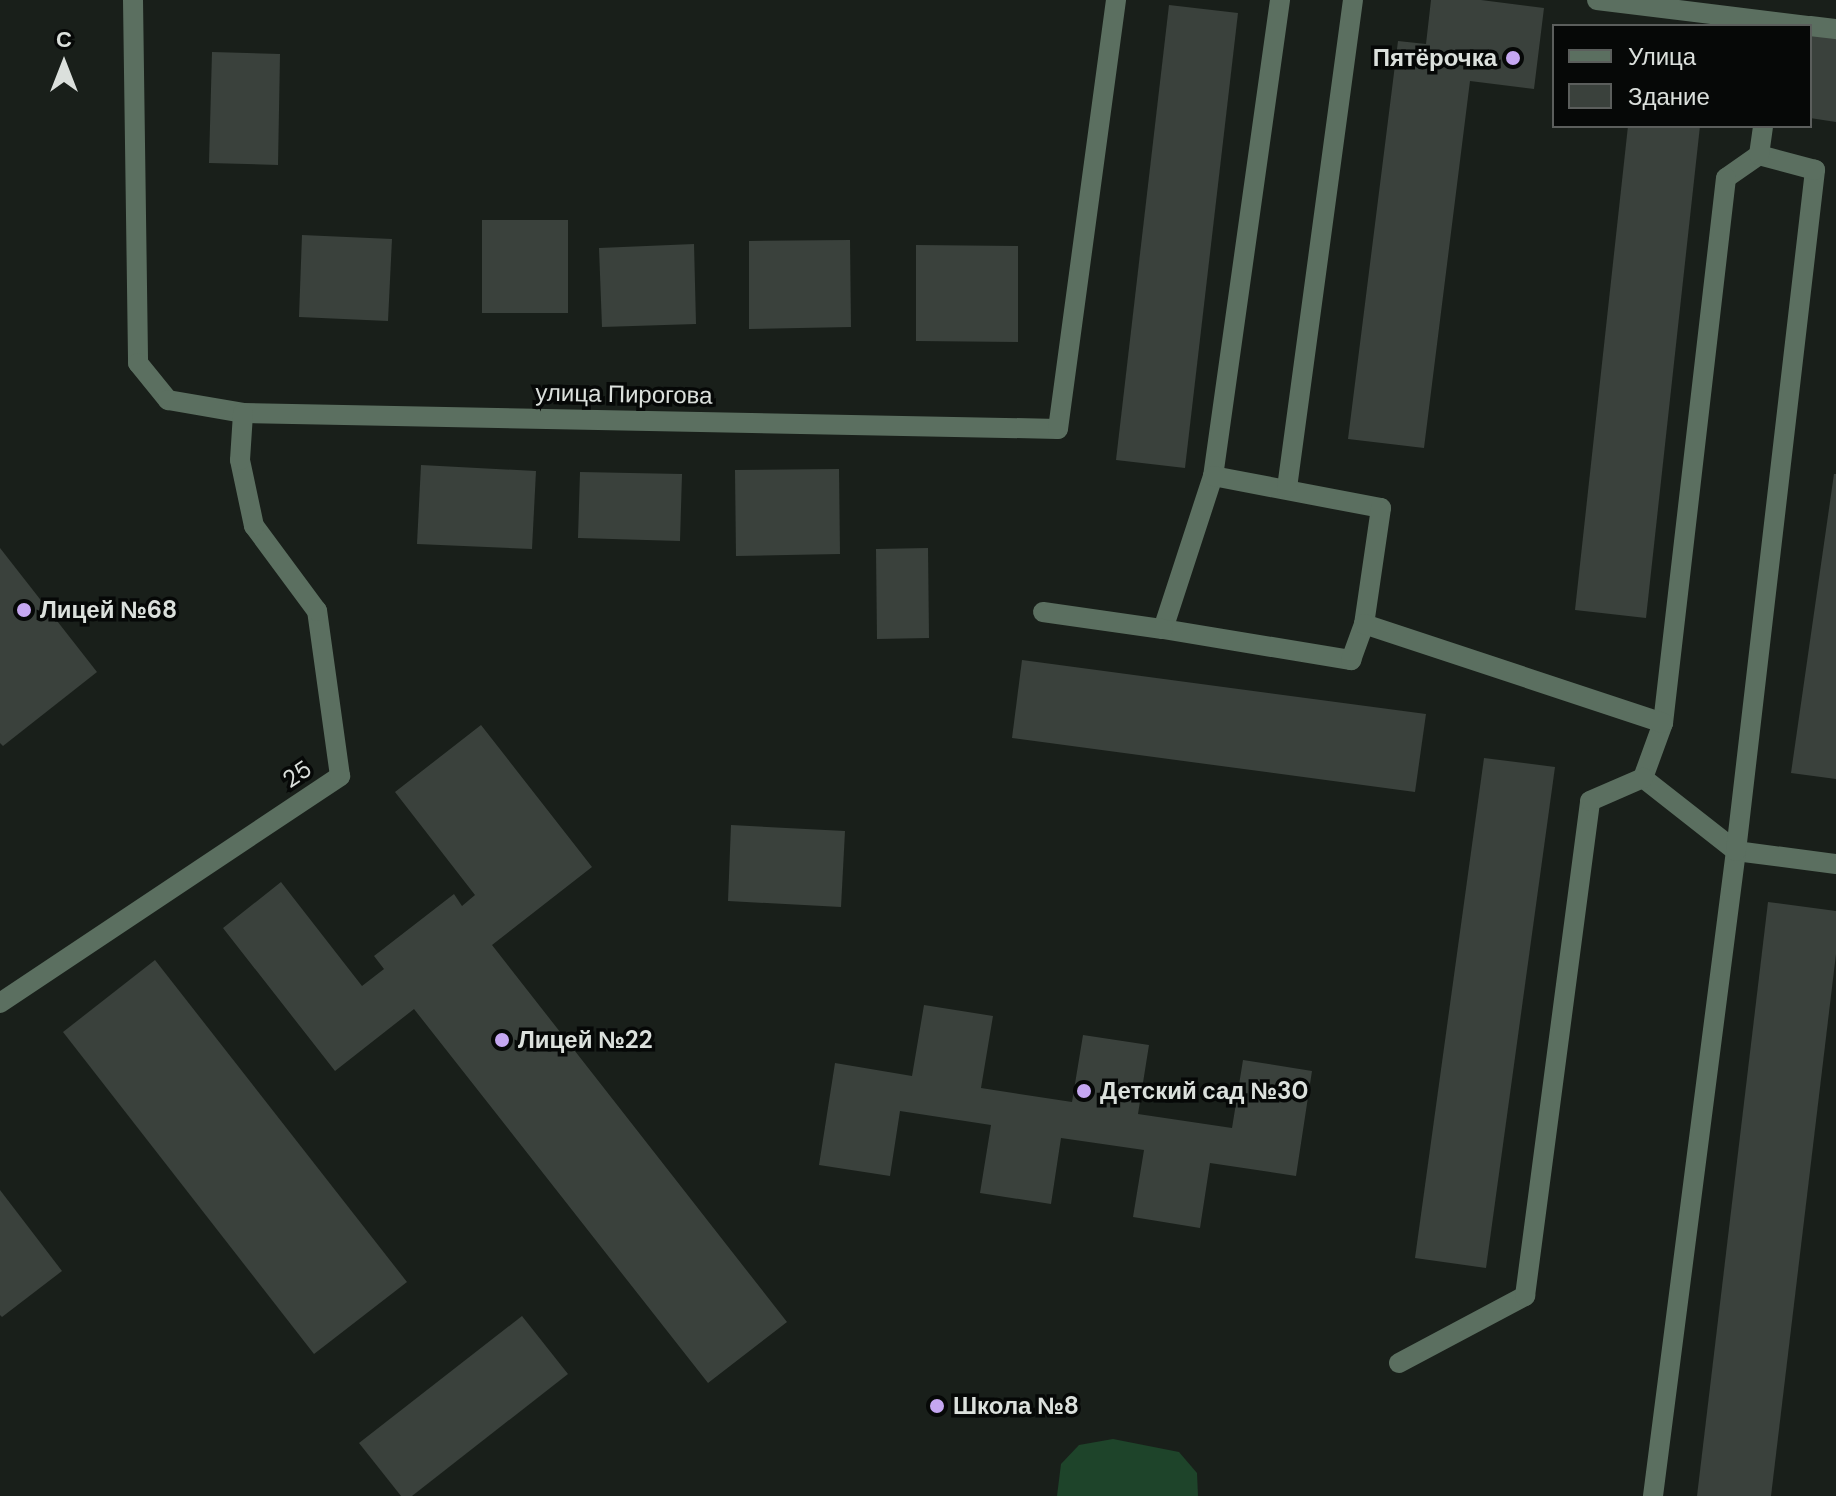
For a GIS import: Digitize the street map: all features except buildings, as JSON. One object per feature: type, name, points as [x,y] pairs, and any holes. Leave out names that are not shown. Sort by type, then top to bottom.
[{"type":"street","name":"улица Пирогова","points":[[133,0],[138,363],[168,400],[243,413],[1058,429],[1116,0]]},
{"type":"street","points":[[1163,629],[1213,476],[1280,0]]},
{"type":"street","points":[[1287,488],[1353,0]]},
{"type":"street","points":[[1597,0],[1774,24]]},
{"type":"street","points":[[1812,26],[1836,29]]},
{"type":"street","points":[[1399,1363],[1525,1296],[1590,801],[1643,778],[1663,723],[1726,178],[1759,155],[1763,128]]},
{"type":"street","points":[[1653,1496],[1736,851],[1815,170],[1759,155]]},
{"type":"street","name":"25","points":[[0,1003],[340,776],[317,611],[254,526],[240,460],[243,413]]},
{"type":"street","points":[[1043,612],[1351,660],[1364,624],[1381,508],[1213,476]]},
{"type":"street","points":[[1364,624],[1663,723]]},
{"type":"street","points":[[1643,778],[1736,851],[1836,864]]},
{"type":"green space","points":[[1113,1439],[1179,1452],[1197,1473],[1198,1496],[1057,1496],[1061,1464],[1079,1445]]},
{"type":"place","name":"Пятёрочка","points":[[1513,58]]},
{"type":"place","name":"Лицей №68","points":[[24,610]]},
{"type":"place","name":"Лицей №22","points":[[502,1040]]},
{"type":"place","name":"Детский сад №30","points":[[1084,1091]]},
{"type":"place","name":"Школа №8","points":[[937,1406]]}]
